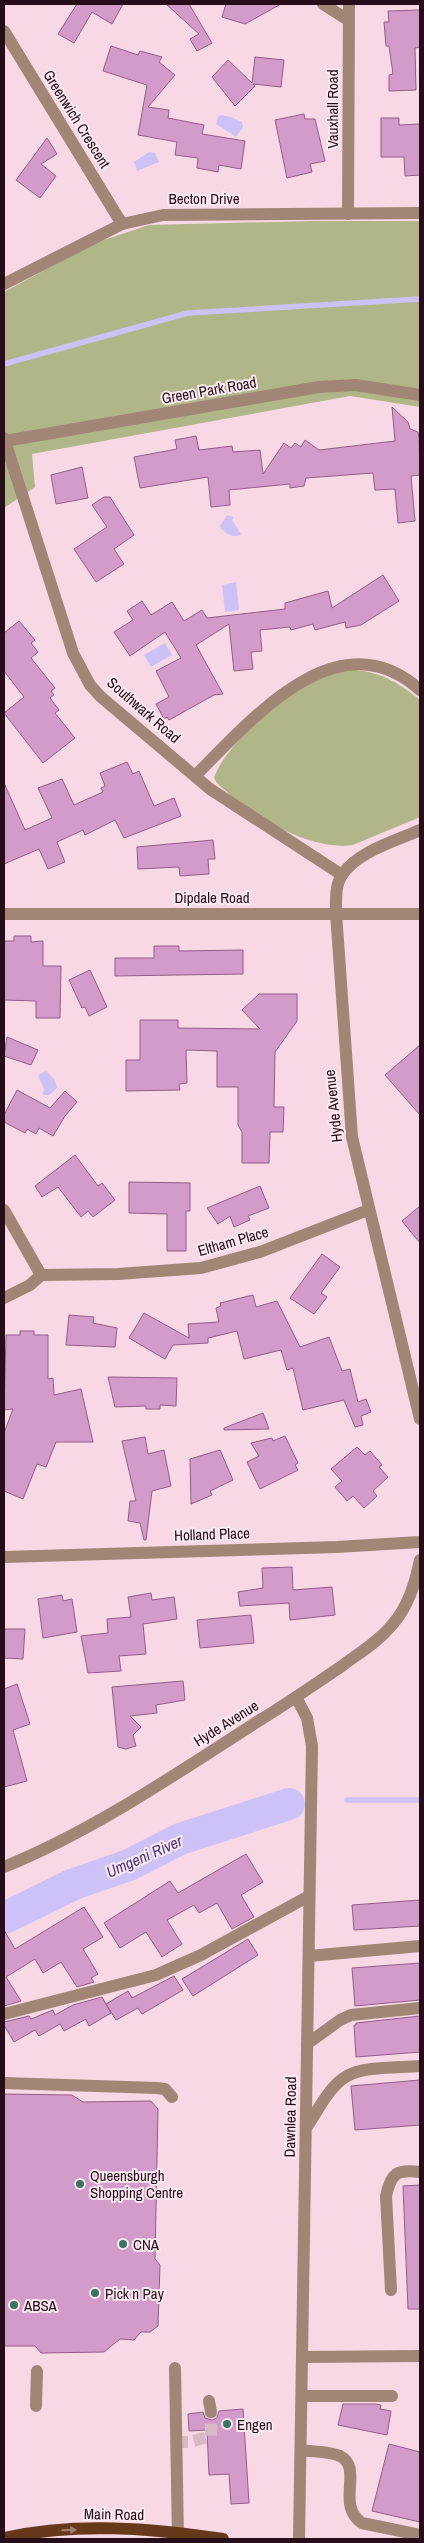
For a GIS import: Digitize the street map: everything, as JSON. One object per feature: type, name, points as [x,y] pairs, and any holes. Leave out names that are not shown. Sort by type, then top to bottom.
[{"type":"main road","name":"Main Road","points":[[4,2538],[67,2530],[223,2539]]},
{"type":"street","points":[[323,4],[348,20]]},
{"type":"street","name":"Vauxhall Road","points":[[348,214],[349,4]]},
{"type":"street","name":"Greenwich Crescent","points":[[4,31],[122,224]]},
{"type":"street","name":"Becton Drive","points":[[4,284],[122,224],[162,215],[420,214]]},
{"type":"street","name":"Green Park Road","points":[[4,440],[319,387],[356,386],[420,395]]},
{"type":"street","name":"Southwark Road","points":[[4,440],[73,653],[90,685],[101,697],[195,776],[234,806],[342,875]]},
{"type":"street","points":[[195,776],[248,723],[298,682],[314,673],[352,664],[378,667],[399,674],[420,690]]},
{"type":"street","points":[[342,875],[366,854],[420,830]]},
{"type":"street","name":"Hyde Avenue","points":[[342,875],[338,886],[336,913],[349,1115],[368,1210],[420,1419]]},
{"type":"street","name":"Dipdale Road","points":[[4,914],[420,914]]},
{"type":"street","points":[[4,1210],[40,1275],[30,1286],[4,1298]]},
{"type":"street","name":"Eltham Place","points":[[40,1275],[118,1274],[201,1268],[260,1252],[368,1210]]},
{"type":"street","name":"Holland Place","points":[[4,1557],[337,1547],[420,1542]]},
{"type":"street","name":"Hyde Avenue","points":[[4,1866],[101,1820],[296,1697],[381,1637],[393,1624],[410,1597],[420,1560]]},
{"type":"street","name":"Dawnlea Road","points":[[296,1697],[307,1718],[312,1746],[299,2539]]},
{"type":"street","points":[[4,2014],[156,1975],[226,1942],[309,1896]]},
{"type":"street","points":[[308,1956],[420,1946]]},
{"type":"street","points":[[307,2044],[340,2020],[351,2015],[420,2008]]},
{"type":"street","points":[[306,2128],[336,2086],[347,2076],[359,2072],[420,2066]]},
{"type":"street","points":[[4,2083],[158,2088],[165,2089],[172,2097]]},
{"type":"street","points":[[391,2290],[386,2196],[389,2181],[397,2172],[406,2170],[420,2172]]},
{"type":"street","points":[[302,2357],[420,2356]]},
{"type":"street","points":[[175,2368],[178,2536]]},
{"type":"street","points":[[36,2371],[36,2406]]},
{"type":"street","points":[[302,2396],[392,2396]]},
{"type":"street","points":[[300,2450],[338,2455],[345,2459],[350,2474],[349,2506],[356,2519],[362,2523],[420,2535]]},
{"type":"green space","points":[[312,221],[420,221],[420,407],[350,396],[32,454],[35,487],[4,508],[4,292],[95,243],[149,225]]},
{"type":"green space","points":[[356,670],[366,671],[391,680],[420,700],[420,817],[353,845],[317,842],[298,836],[262,818],[245,807],[217,783],[214,778],[229,751],[270,710],[312,681],[334,673]]},
{"type":"shaded area","points":[[221,115],[242,122],[243,127],[236,137],[216,124],[218,117]]},
{"type":"shaded area","points":[[149,152],[155,153],[159,162],[137,171],[134,162]]},
{"type":"shaded area","points":[[227,515],[233,517],[232,520],[241,534],[234,536],[221,529],[220,526]]},
{"type":"shaded area","points":[[236,582],[239,610],[225,612],[222,585]]},
{"type":"shaded area","points":[[165,643],[172,655],[151,667],[144,655]]},
{"type":"shaded area","points":[[46,1071],[55,1080],[57,1088],[49,1095],[43,1095],[44,1089],[38,1075]]},
{"type":"building","points":[[77,4],[123,4],[112,24],[92,12],[74,43],[58,34]]},
{"type":"building","points":[[166,4],[189,4],[212,43],[197,51],[190,39],[199,34]]},
{"type":"building","points":[[226,4],[281,4],[245,24],[222,17]]},
{"type":"building","points":[[420,10],[420,47],[415,48],[416,90],[389,91],[389,75],[393,74],[389,46],[386,46],[384,22],[389,22],[388,11]]},
{"type":"building","points":[[111,46],[138,55],[140,51],[162,57],[159,62],[175,75],[148,107],[169,110],[168,118],[204,125],[202,134],[245,141],[241,169],[219,165],[218,172],[197,168],[198,158],[175,155],[177,142],[138,135],[147,85],[103,71]]},
{"type":"building","points":[[255,57],[284,60],[281,87],[253,84],[255,86],[235,106],[212,77],[228,60],[252,83]]},
{"type":"building","points":[[304,114],[305,119],[315,119],[325,161],[310,164],[312,172],[287,178],[275,120]]},
{"type":"building","points":[[381,118],[399,118],[399,125],[420,124],[420,175],[405,176],[404,157],[381,157]]},
{"type":"building","points":[[47,138],[57,154],[41,164],[56,176],[40,198],[16,180]]},
{"type":"building","points":[[392,407],[408,422],[410,429],[418,432],[420,475],[411,476],[415,521],[398,523],[395,489],[375,490],[373,473],[306,478],[304,486],[290,488],[290,484],[229,490],[230,505],[211,507],[208,477],[140,488],[134,457],[177,449],[175,440],[196,436],[199,450],[232,446],[233,452],[260,450],[263,474],[284,443],[291,448],[295,443],[301,447],[305,440],[319,450],[395,441]]},
{"type":"building","points":[[82,467],[88,498],[56,504],[51,475]]},
{"type":"building","points":[[104,497],[110,497],[134,535],[114,549],[124,564],[96,582],[74,549],[107,527],[92,505]]},
{"type":"building","points":[[383,575],[399,601],[361,625],[346,628],[345,622],[315,630],[313,624],[291,630],[290,627],[260,630],[262,651],[251,652],[253,669],[234,671],[229,624],[196,645],[223,694],[214,695],[169,720],[167,717],[164,719],[156,704],[169,697],[156,671],[181,658],[165,632],[130,656],[114,632],[133,620],[127,611],[142,601],[151,615],[172,602],[184,621],[202,610],[207,618],[285,609],[285,603],[328,591],[332,608]]},
{"type":"building","points":[[19,621],[35,640],[31,643],[38,652],[31,658],[55,688],[51,691],[54,695],[50,698],[59,710],[55,713],[75,738],[43,763],[4,713],[24,697],[4,671],[4,633]]},
{"type":"building","points":[[127,762],[133,774],[139,771],[154,806],[174,798],[181,816],[124,838],[115,820],[85,835],[83,830],[57,842],[65,862],[48,869],[39,849],[4,864],[4,783],[25,830],[52,818],[38,788],[62,779],[74,805],[103,792],[101,788],[105,786],[100,773]]},
{"type":"building","points":[[213,840],[215,859],[208,859],[209,874],[180,876],[179,867],[138,869],[137,847]]},
{"type":"building","points":[[14,936],[31,936],[31,942],[43,941],[43,966],[61,966],[60,1018],[36,1018],[36,1001],[4,1000],[4,941],[14,941]]},
{"type":"building","points":[[154,946],[179,946],[179,951],[243,950],[243,974],[115,976],[115,958],[154,958]]},
{"type":"building","points":[[90,970],[107,1007],[89,1016],[85,1007],[82,1008],[69,980]]},
{"type":"building","points":[[259,994],[297,994],[297,1021],[275,1052],[274,1107],[284,1107],[283,1132],[270,1132],[269,1163],[242,1163],[242,1132],[238,1125],[238,1087],[217,1087],[217,1051],[186,1050],[187,1083],[179,1084],[180,1090],[126,1091],[126,1060],[140,1060],[140,1020],[178,1020],[178,1028],[260,1029],[242,1010]]},
{"type":"building","points":[[7,1037],[38,1050],[31,1065],[4,1056]]},
{"type":"building","points":[[420,1045],[420,1115],[385,1075]]},
{"type":"building","points":[[17,1090],[50,1108],[65,1091],[77,1102],[65,1116],[53,1136],[39,1128],[36,1134],[27,1129],[25,1133],[4,1122],[4,1115]]},
{"type":"building","points":[[75,1155],[98,1186],[102,1183],[115,1200],[93,1217],[88,1211],[81,1217],[58,1187],[42,1197],[35,1186]]},
{"type":"building","points":[[129,1182],[190,1183],[190,1211],[186,1211],[186,1251],[167,1251],[167,1214],[129,1213]]},
{"type":"building","points":[[260,1186],[269,1208],[248,1216],[250,1220],[234,1227],[230,1216],[218,1224],[207,1208]]},
{"type":"building","points":[[420,1206],[420,1243],[402,1221]]},
{"type":"building","points":[[322,1254],[340,1267],[321,1293],[327,1297],[314,1314],[290,1298]]},
{"type":"building","points":[[253,1295],[256,1307],[277,1301],[300,1347],[329,1337],[342,1371],[350,1369],[358,1402],[366,1399],[371,1412],[361,1416],[363,1425],[355,1427],[344,1400],[303,1410],[293,1368],[287,1370],[281,1350],[244,1359],[237,1331],[208,1338],[208,1343],[173,1345],[165,1359],[129,1338],[144,1313],[189,1338],[188,1324],[219,1322],[216,1308],[221,1306],[220,1303]]},
{"type":"building","points":[[69,1315],[94,1317],[93,1323],[117,1328],[115,1347],[66,1345]]},
{"type":"building","points":[[20,1331],[34,1331],[34,1335],[48,1335],[48,1379],[53,1378],[54,1395],[81,1389],[93,1442],[56,1442],[46,1467],[37,1464],[23,1499],[4,1491],[4,1433],[13,1409],[4,1410],[6,1335],[20,1335]]},
{"type":"building","points":[[108,1377],[177,1378],[176,1406],[160,1405],[160,1409],[146,1409],[146,1406],[115,1407]]},
{"type":"building","points":[[263,1413],[269,1429],[224,1430],[224,1428]]},
{"type":"building","points":[[285,1436],[298,1463],[295,1465],[298,1470],[260,1489],[247,1462],[259,1456],[251,1443],[272,1438],[273,1441]]},
{"type":"building","points":[[145,1437],[148,1454],[164,1450],[171,1486],[152,1491],[146,1540],[144,1540],[140,1523],[128,1521],[130,1501],[136,1501],[122,1441]]},
{"type":"building","points":[[357,1447],[365,1455],[370,1451],[382,1465],[379,1467],[388,1477],[373,1491],[377,1496],[364,1508],[353,1496],[347,1501],[335,1487],[342,1481],[331,1469]]},
{"type":"building","points":[[220,1450],[233,1480],[210,1491],[212,1495],[191,1504],[190,1459]]},
{"type":"building","points":[[292,1567],[293,1590],[332,1587],[335,1615],[290,1620],[289,1603],[240,1606],[238,1592],[263,1588],[262,1568]]},
{"type":"building","points":[[151,1593],[152,1600],[174,1597],[177,1619],[143,1624],[146,1654],[119,1656],[121,1671],[88,1673],[81,1636],[108,1633],[107,1619],[131,1617],[128,1597]]},
{"type":"building","points":[[62,1595],[63,1601],[72,1599],[77,1632],[43,1638],[38,1599]]},
{"type":"building","points":[[251,1615],[254,1643],[200,1648],[197,1620]]},
{"type":"building","points":[[4,1629],[25,1629],[23,1659],[4,1658]]},
{"type":"building","points":[[183,1681],[185,1700],[156,1705],[157,1713],[130,1716],[141,1727],[133,1735],[136,1746],[126,1749],[118,1747],[112,1687]]},
{"type":"building","points":[[17,1684],[30,1724],[13,1730],[27,1781],[4,1787],[4,1689]]},
{"type":"building","points":[[246,1854],[263,1882],[241,1895],[254,1917],[232,1929],[217,1903],[199,1913],[194,1905],[167,1920],[182,1944],[162,1957],[146,1932],[120,1948],[104,1923],[170,1881],[178,1893]]},
{"type":"building","points":[[420,1900],[420,1926],[354,1930],[352,1905]]},
{"type":"building","points":[[84,1907],[103,1937],[83,1949],[98,1974],[91,1978],[94,1982],[77,1987],[61,1962],[43,1973],[35,1959],[6,1977],[21,2001],[4,2006],[4,1930],[15,1949]]},
{"type":"building","points":[[248,1939],[258,1955],[193,1996],[182,1979]]},
{"type":"building","points":[[420,1963],[420,2000],[355,2006],[352,1968]]},
{"type":"building","points":[[174,1976],[183,1990],[142,2014],[138,2008],[116,2020],[106,2004],[128,1991],[132,1998]]},
{"type":"building","points":[[102,1997],[111,2013],[89,2026],[86,2019],[64,2031],[60,2024],[39,2036],[35,2030],[14,2042],[4,2025],[4,2022],[29,2016],[31,2019],[53,2010],[55,2015],[73,2005]]},
{"type":"building","points":[[420,2016],[420,2052],[356,2057],[354,2025],[356,2023]]},
{"type":"building","points":[[420,2080],[420,2125],[355,2130],[351,2086]]},
{"type":"building","name":"Queensburgh Shopping Centre","points":[[4,2094],[72,2095],[83,2102],[151,2101],[158,2109],[155,2259],[160,2265],[158,2326],[150,2332],[141,2332],[134,2340],[120,2339],[104,2352],[41,2353],[35,2346],[4,2346]]},
{"type":"building","points":[[420,2185],[420,2309],[408,2309],[403,2186]]},
{"type":"building","points":[[343,2404],[376,2404],[381,2405],[380,2409],[391,2411],[387,2435],[338,2425]]},
{"type":"building","points":[[243,2409],[249,2503],[231,2504],[229,2474],[209,2475],[207,2430],[189,2431],[188,2414],[203,2412],[205,2418],[212,2420],[217,2418],[219,2411]]},
{"type":"building","points":[[389,2444],[420,2452],[420,2522],[372,2511]]},
{"type":"waterway","points":[[4,364],[188,313],[420,299]]},
{"type":"waterway","name":"Umgeni River","points":[[347,1800],[420,1800]]},
{"type":"waterway","name":"Umgeni River","points":[[4,1918],[74,1884],[129,1865],[180,1839],[289,1804]]},
{"type":"tunnel","points":[[176,2442],[190,2442],[211,2436],[211,2412]]},
{"type":"place","name":"Queensburgh Shopping Centre","points":[[80,2184]]},
{"type":"place","name":"CNA","points":[[123,2244]]},
{"type":"place","name":"Pick n Pay","points":[[95,2293]]},
{"type":"place","name":"ABSA","points":[[14,2305]]},
{"type":"place","name":"Engen","points":[[227,2424]]}]
